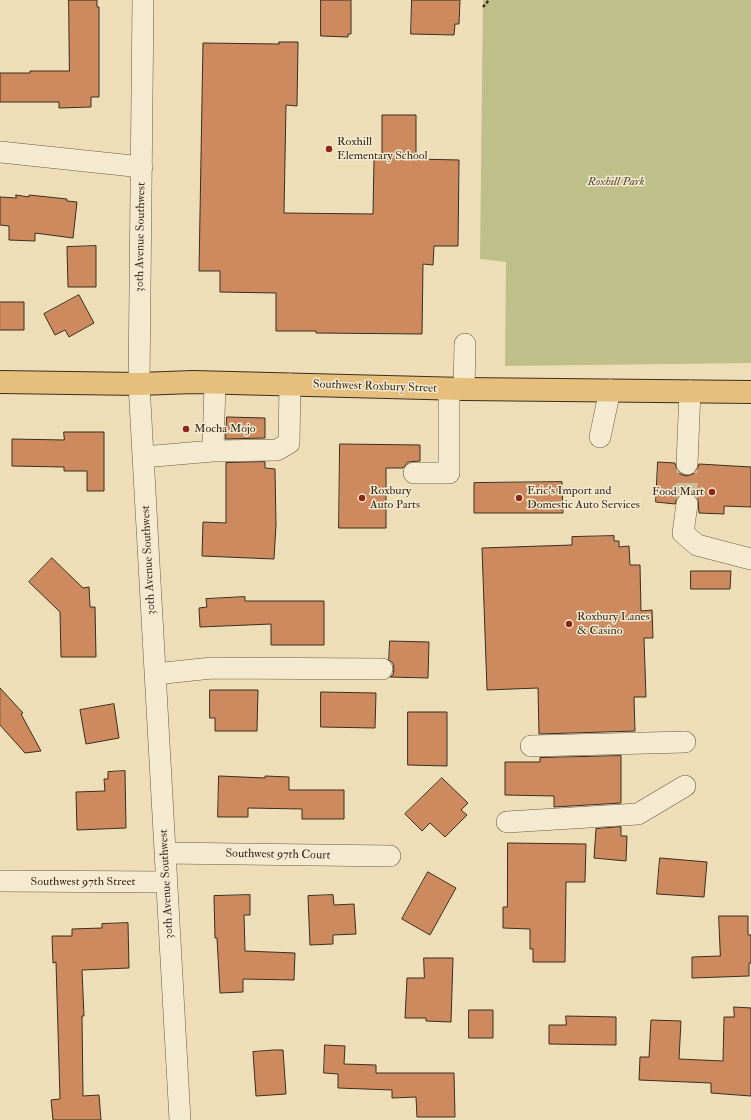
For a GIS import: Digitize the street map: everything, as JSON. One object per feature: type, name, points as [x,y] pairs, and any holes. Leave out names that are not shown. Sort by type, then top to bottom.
[{"type":"main road","name":"Southwest Roxbury Street","points":[[0,382],[139,384],[215,383],[457,389],[751,392]]},
{"type":"street","name":"30th Avenue Southwest","points":[[143,0],[139,384],[180,1120]]},
{"type":"street","points":[[0,152],[142,167]]},
{"type":"street","points":[[414,473],[449,473],[457,389],[464,344]]},
{"type":"street","points":[[213,451],[215,383]]},
{"type":"street","points":[[143,457],[213,451],[277,450],[289,443],[290,384]]},
{"type":"street","points":[[600,437],[610,390]]},
{"type":"street","points":[[687,464],[690,391]]},
{"type":"street","points":[[687,504],[683,533],[697,545],[751,558]]},
{"type":"street","points":[[155,674],[212,668],[382,669]]},
{"type":"street","points":[[530,746],[685,742]]},
{"type":"street","points":[[507,822],[638,814],[685,786]]},
{"type":"street","name":"Southwest 97th Court","points":[[165,853],[390,856]]},
{"type":"street","name":"Southwest 97th Street","points":[[0,881],[166,882]]},
{"type":"path","points":[[482,7],[489,0]]},
{"type":"green space","name":"Roxhill Park","points":[[483,0],[751,0],[751,363],[505,366],[506,262],[480,259]]},
{"type":"building","points":[[69,0],[97,0],[97,7],[99,7],[99,97],[91,97],[91,107],[59,108],[59,102],[0,102],[0,73],[69,71]]},
{"type":"building","points":[[321,0],[351,0],[351,34],[348,34],[348,37],[321,36]]},
{"type":"building","points":[[412,0],[460,0],[459,24],[455,24],[454,35],[411,34]]},
{"type":"building","points":[[279,42],[298,42],[297,106],[286,105],[284,213],[373,214],[374,159],[382,159],[382,115],[416,115],[416,159],[459,160],[458,246],[434,246],[433,265],[423,264],[422,334],[276,331],[276,293],[220,292],[220,271],[199,271],[203,43],[279,44]]},
{"type":"building","points":[[16,195],[67,199],[67,201],[77,202],[73,238],[35,233],[35,241],[9,240],[9,226],[0,225],[0,197],[16,198]]},
{"type":"building","points":[[96,246],[96,287],[68,287],[67,247]]},
{"type":"building","points":[[79,295],[94,323],[69,337],[65,330],[55,335],[44,314]]},
{"type":"building","points":[[0,302],[24,302],[24,330],[0,330]]},
{"type":"building","points":[[227,417],[265,418],[265,438],[226,439]]},
{"type":"building","points":[[64,432],[104,432],[104,491],[87,491],[87,471],[64,471],[64,467],[12,466],[12,439],[64,440]]},
{"type":"building","name":"Roxbury Auto Parts","points":[[340,444],[420,445],[420,461],[408,462],[403,468],[386,468],[386,528],[339,528]]},
{"type":"building","points":[[265,462],[265,468],[275,469],[276,525],[274,559],[202,556],[203,522],[226,523],[226,463]]},
{"type":"building","points":[[658,462],[675,463],[680,474],[686,476],[693,474],[697,470],[699,464],[751,467],[751,507],[724,506],[724,514],[699,513],[698,499],[694,494],[688,492],[682,493],[678,496],[675,504],[656,502]]},
{"type":"building","name":"Eric's Import and Domestic Auto Services","points":[[562,482],[563,513],[474,513],[474,483]]},
{"type":"building","name":"Roxbury Lanes & Casino","points":[[614,536],[614,541],[619,541],[619,547],[629,546],[630,565],[640,565],[641,611],[652,610],[653,638],[644,638],[646,697],[634,697],[635,731],[539,734],[538,688],[487,690],[482,548],[572,545],[572,537]]},
{"type":"building","points":[[52,558],[83,588],[89,587],[90,607],[95,607],[96,657],[61,657],[60,612],[29,582]]},
{"type":"building","points":[[691,571],[731,571],[730,589],[691,589]]},
{"type":"building","points":[[245,597],[245,601],[324,601],[324,645],[271,645],[271,624],[200,627],[199,608],[207,607],[206,599]]},
{"type":"building","points":[[390,641],[429,642],[428,678],[390,677],[393,675],[394,669],[393,663],[389,660]]},
{"type":"building","points":[[0,688],[23,713],[21,714],[41,751],[25,753],[0,725]]},
{"type":"building","points":[[210,690],[258,690],[257,731],[215,731],[215,718],[210,718]]},
{"type":"building","points":[[321,692],[376,693],[375,728],[321,727]]},
{"type":"building","points":[[114,704],[119,738],[86,744],[80,710]]},
{"type":"building","points":[[408,712],[447,712],[447,766],[408,765]]},
{"type":"building","points":[[621,756],[621,803],[554,807],[554,796],[505,795],[505,762],[540,762],[540,758]]},
{"type":"building","points":[[125,771],[126,828],[77,830],[76,792],[105,791],[104,779],[108,779],[108,772]]},
{"type":"building","points":[[219,776],[265,778],[265,776],[289,777],[289,790],[344,790],[344,819],[302,819],[302,809],[248,808],[248,817],[218,817]]},
{"type":"building","points":[[442,778],[468,803],[461,810],[467,815],[445,837],[430,823],[422,831],[405,814]]},
{"type":"building","points":[[621,827],[621,836],[627,836],[626,861],[594,858],[596,829]]},
{"type":"building","points":[[508,843],[586,844],[585,882],[566,882],[565,962],[533,962],[533,949],[530,949],[530,929],[503,928],[503,907],[507,907]]},
{"type":"building","points":[[660,858],[707,862],[704,897],[657,894]]},
{"type":"building","points":[[428,872],[456,888],[430,935],[402,919]]},
{"type":"building","points":[[250,895],[250,915],[244,915],[245,951],[295,953],[294,980],[243,979],[243,992],[220,993],[217,938],[215,938],[214,896]]},
{"type":"building","points":[[333,895],[334,905],[354,904],[356,934],[333,935],[333,944],[310,945],[308,896]]},
{"type":"building","points":[[719,916],[748,916],[748,935],[751,935],[751,963],[749,963],[749,976],[692,978],[692,957],[720,956]]},
{"type":"building","points":[[128,923],[129,968],[82,970],[84,1016],[82,1016],[83,1096],[99,1095],[101,1120],[53,1120],[51,1100],[60,1099],[56,962],[53,963],[52,936],[72,936],[72,929],[102,928],[102,924]]},
{"type":"building","points":[[424,958],[453,958],[451,1022],[426,1021],[426,1018],[405,1018],[407,978],[424,978]]},
{"type":"building","points":[[734,1007],[751,1008],[751,1096],[711,1093],[711,1083],[639,1080],[640,1057],[649,1057],[651,1020],[681,1021],[679,1059],[723,1061],[724,1017],[734,1017]]},
{"type":"building","points":[[469,1010],[493,1010],[493,1038],[469,1038]]},
{"type":"building","points":[[566,1016],[616,1017],[616,1045],[549,1044],[549,1025],[566,1025]]},
{"type":"building","points":[[325,1045],[345,1046],[344,1064],[376,1065],[376,1073],[454,1073],[455,1117],[417,1117],[416,1097],[392,1098],[392,1090],[338,1088],[338,1074],[324,1073]]},
{"type":"building","points":[[283,1050],[286,1094],[256,1096],[253,1052]]},
{"type":"tunnel","points":[[687,464],[687,504]]},
{"type":"place","name":"Roxhill Elementary School","points":[[329,149]]},
{"type":"place","name":"Mocha Mojo","points":[[186,429]]},
{"type":"place","name":"Food Mart","points":[[712,492]]},
{"type":"place","name":"Roxbury Auto Parts","points":[[362,498]]},
{"type":"place","name":"Eric's Import and Domestic Auto Services","points":[[519,498]]},
{"type":"place","name":"Roxbury Lanes & Casino","points":[[569,624]]}]
